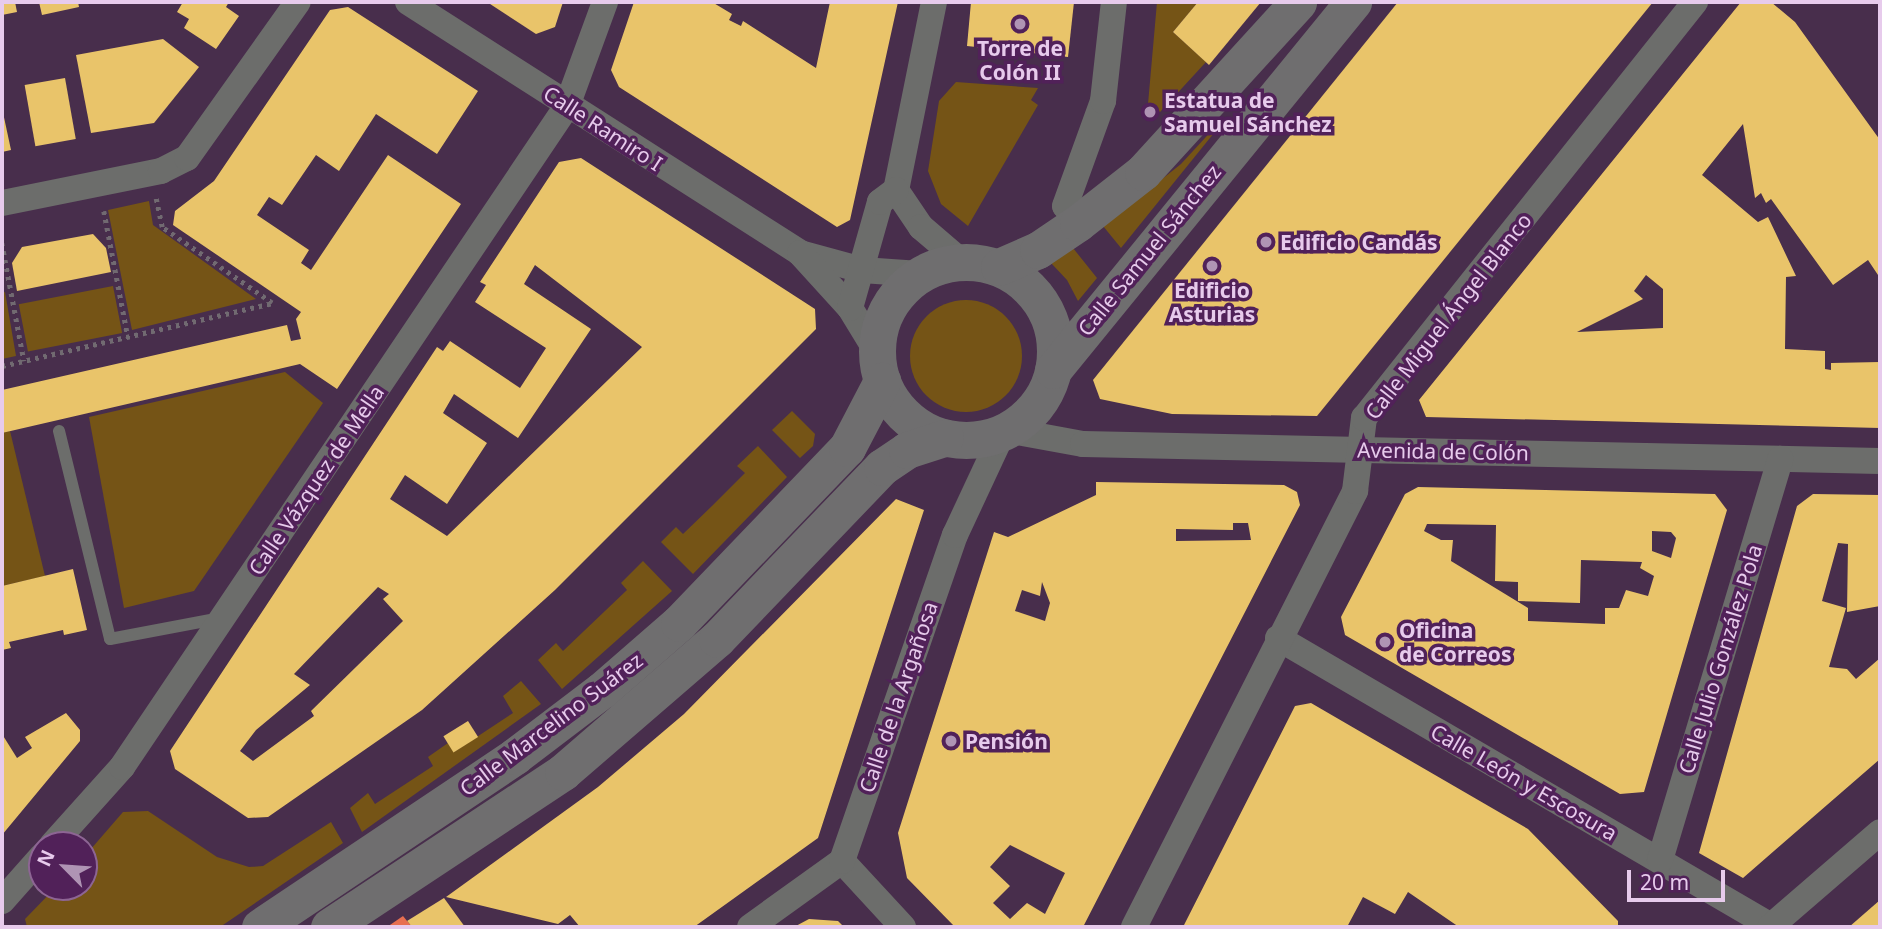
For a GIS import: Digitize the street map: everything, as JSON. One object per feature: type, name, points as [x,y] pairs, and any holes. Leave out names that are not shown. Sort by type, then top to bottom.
[{"type":"main road","points":[[999,267],[1038,250],[1078,223],[1162,152],[1298,2]]},
{"type":"main road","name":"Calle Samuel Sánchez","points":[[1053,370],[1353,2]]},
{"type":"main road","points":[[962,262],[999,267],[1026,284],[1045,309],[1055,338],[1053,370],[1044,394],[1028,415],[1005,431],[975,440],[945,438],[918,426],[904,413],[880,366],[882,321],[897,294],[920,274],[962,262]]},
{"type":"main road","name":"Calle Marcelino Suárez","points":[[260,927],[515,756],[602,690],[679,623],[847,448],[880,366]]},
{"type":"main road","name":"Calle Marcelino Suárez","points":[[330,927],[563,772],[717,639],[882,467],[907,450],[945,438]]},
{"type":"street","points":[[2,203],[152,174],[174,166],[199,145],[298,2]]},
{"type":"street","name":"Calle Ramiro I","points":[[408,2],[800,253],[850,309],[880,366]]},
{"type":"street","name":"Calle Vázquez de Mella","points":[[65,831],[122,767],[567,106],[605,2]]},
{"type":"street","points":[[850,309],[880,202],[896,190],[934,2]]},
{"type":"street","points":[[1078,223],[1065,206],[1103,101],[1114,2]]},
{"type":"street","name":"Calle Miguel Ángel Blanco","points":[[1134,927],[1278,638],[1355,491],[1364,418],[1695,2]]},
{"type":"street","points":[[896,190],[921,227],[962,262]]},
{"type":"street","name":"Calle Ramiro I","points":[[800,253],[862,270],[920,274]]},
{"type":"street","name":"Avenida de Colón","points":[[1005,431],[1070,443],[1880,461]]},
{"type":"street","name":"Calle de la Argañosa","points":[[842,861],[955,535],[1005,431]]},
{"type":"street","name":"Calle Julio González Pola","points":[[1660,860],[1780,459]]},
{"type":"street","name":"Calle León y Escosura","points":[[1278,638],[1771,927]]},
{"type":"street","points":[[1771,927],[1880,832]]},
{"type":"street","points":[[750,927],[842,861],[903,927]]},
{"type":"street","points":[[2,901],[28,872]]},
{"type":"lane","points":[[59,431],[110,639],[225,617]]},
{"type":"path","points":[[2,366],[272,303],[162,227],[152,174]]},
{"type":"path","points":[[99,184],[128,337]]},
{"type":"path","points":[[2,243],[24,361]]},
{"type":"shaded area","points":[[1157,2],[1198,2],[1173,32],[1206,62],[1160,112],[1148,104]]},
{"type":"shaded area","points":[[956,82],[1038,88],[1031,100],[1038,105],[968,226],[941,204],[928,171],[939,101]]},
{"type":"shaded area","points":[[1216,126],[1218,128],[1121,248],[1103,226],[1181,164]]},
{"type":"shaded area","points":[[149,201],[153,225],[256,299],[132,330],[108,210]]},
{"type":"shaded area","points":[[1073,248],[1097,278],[1078,301],[1067,280],[1051,263]]},
{"type":"shaded area","points":[[113,286],[122,333],[28,351],[19,304]]},
{"type":"shaded area","points":[[5,292],[16,356],[2,359],[2,293]]},
{"type":"shaded area","points":[[966,300],[987,305],[1005,317],[1017,335],[1022,356],[1017,377],[1005,395],[987,407],[966,412],[945,407],[927,395],[915,377],[910,356],[915,335],[927,317],[945,305]]},
{"type":"shaded area","points":[[285,372],[323,403],[194,591],[124,608],[89,417]]},
{"type":"shaded area","points":[[792,411],[815,434],[813,446],[800,458],[772,430]]},
{"type":"shaded area","points":[[10,431],[45,576],[2,586],[2,433]]},
{"type":"shaded area","points":[[758,446],[787,477],[693,574],[661,542],[676,527],[683,534],[713,505],[745,473],[737,466]]},
{"type":"shaded area","points":[[643,561],[672,591],[562,689],[538,660],[556,643],[563,651],[627,590],[621,583]]},
{"type":"shaded area","points":[[521,681],[541,704],[362,832],[350,808],[368,793],[375,804],[433,766],[428,757],[448,743],[454,752],[513,713],[503,696]]},
{"type":"shaded area","points":[[148,811],[217,857],[249,867],[263,866],[331,822],[343,843],[220,927],[27,927],[25,919],[42,901],[98,901],[98,841],[123,812]]},
{"type":"building: Viviendas","points":[[2,2],[15,2],[17,12],[2,15]]},
{"type":"building: Viviendas","points":[[39,2],[78,2],[79,7],[42,15]]},
{"type":"building: Viviendas","points":[[183,2],[229,2],[226,7],[239,16],[216,49],[184,28],[189,19],[177,12]]},
{"type":"building: Viviendas","points":[[487,2],[563,2],[555,27],[536,34]]},
{"type":"building: Viviendas","points":[[634,2],[712,2],[732,14],[729,20],[741,26],[743,21],[816,68],[830,2],[898,2],[850,220],[837,227],[619,87],[611,70]]},
{"type":"building: Viviendas","name":"Torre de Colón II","points":[[971,2],[1074,2],[1068,57],[967,46]]},
{"type":"building: Viviendas","points":[[1198,2],[1261,2],[1209,65],[1173,32]]},
{"type":"building: Viviendas","points":[[1398,2],[1653,2],[1317,416],[1172,414],[1100,399],[1093,380]]},
{"type":"building: Viviendas","points":[[1741,2],[1771,2],[1795,22],[1880,140],[1880,278],[1868,260],[1833,285],[1771,199],[1766,203],[1761,193],[1755,198],[1743,124],[1702,175],[1758,222],[1768,217],[1796,276],[1786,277],[1785,349],[1825,351],[1825,369],[1831,370],[1831,363],[1880,362],[1880,428],[1426,417],[1419,400]],"holes":[[[1646,275],[1663,289],[1663,328],[1577,332],[1643,299],[1634,291]]]},
{"type":"building: Viviendas","points":[[348,7],[478,91],[437,154],[376,114],[339,171],[316,155],[282,205],[269,197],[257,215],[309,250],[301,263],[311,270],[388,155],[461,204],[337,389],[300,364],[2,433],[2,390],[287,325],[291,341],[301,339],[296,319],[301,312],[173,225],[175,211],[214,181],[330,10]]},
{"type":"building: Viviendas","points":[[163,39],[199,67],[154,123],[91,133],[76,55]]},
{"type":"building: Viviendas","points":[[65,78],[76,139],[35,146],[25,85]]},
{"type":"building: Viviendas","points":[[2,108],[11,150],[2,152]]},
{"type":"building: Viviendas","points":[[581,158],[815,309],[816,329],[555,590],[422,710],[268,817],[248,818],[175,769],[170,751],[437,347],[443,351],[450,341],[520,388],[546,348],[475,302],[486,285],[480,282],[559,162]],"holes":[[[535,265],[642,347],[447,536],[390,499],[405,475],[447,504],[487,443],[443,413],[454,394],[518,438],[591,329],[524,284]],[[378,587],[389,594],[383,599],[403,621],[311,711],[314,716],[253,761],[240,751],[256,730],[310,685],[294,674]]]},
{"type":"building: Viviendas","points":[[93,234],[106,248],[111,272],[17,291],[12,263],[22,247]]},
{"type":"building: Viviendas","points":[[1096,482],[1284,485],[1297,492],[1300,505],[1083,927],[955,927],[907,878],[898,833],[994,532],[1008,537],[1096,495]],"holes":[[[1233,523],[1248,523],[1251,540],[1176,541],[1176,529],[1233,530]],[[1042,582],[1050,603],[1045,621],[1015,611],[1022,590],[1040,596]],[[1010,845],[1065,873],[1045,914],[1027,903],[1010,919],[993,903],[1010,886],[990,867]]]},
{"type":"building: Viviendas","points":[[1418,487],[1715,494],[1727,510],[1644,792],[1620,794],[1345,635],[1341,617],[1405,494]],"holes":[[[1427,524],[1496,525],[1495,581],[1518,582],[1518,601],[1580,603],[1581,560],[1642,562],[1640,568],[1654,576],[1648,596],[1626,590],[1619,608],[1605,608],[1605,624],[1528,621],[1528,608],[1451,561],[1453,540],[1441,540],[1424,531]],[[1652,531],[1671,532],[1676,538],[1671,558],[1652,551]]]},
{"type":"building: Viviendas","points":[[1813,494],[1880,495],[1880,606],[1847,612],[1848,544],[1838,543],[1822,601],[1846,608],[1829,667],[1847,669],[1856,679],[1880,658],[1880,759],[1743,878],[1699,853],[1797,506]]},
{"type":"building: Viviendas","points":[[896,499],[924,510],[818,838],[694,927],[580,927],[570,915],[558,924],[446,897],[598,787],[684,714]]},
{"type":"building: Viviendas","points":[[73,569],[87,630],[64,635],[63,630],[9,642],[11,648],[2,650],[2,586]]},
{"type":"building: Viviendas","points":[[1311,703],[1528,829],[1618,921],[1618,927],[1459,927],[1408,892],[1395,914],[1363,897],[1347,927],[1183,927],[1295,706]]},
{"type":"building: Viviendas","points":[[66,713],[80,730],[80,741],[2,835],[2,734],[17,758],[32,748],[25,737]]},
{"type":"building: Viviendas","points":[[468,721],[478,737],[453,752],[443,736]]},
{"type":"building: Viviendas","points":[[444,898],[465,927],[412,927],[407,921]]},
{"type":"building: Viviendas","points":[[1880,900],[1880,927],[1849,927]]},
{"type":"building: Viviendas","points":[[809,919],[838,921],[844,927],[794,927]]},
{"type":"building: Comercios","points":[[403,916],[412,927],[387,927]]},
{"type":"place","name":"Torre de Colón II","points":[[1020,24]]},
{"type":"place","name":"Estatua de Samuel Sánchez","points":[[1150,112]]},
{"type":"place","name":"Edificio Candás","points":[[1266,242]]},
{"type":"place","name":"Edificio Asturias","points":[[1212,266]]},
{"type":"place","name":"Oficina de Correos","points":[[1385,642]]},
{"type":"place","name":"Pensión","points":[[951,741]]}]
